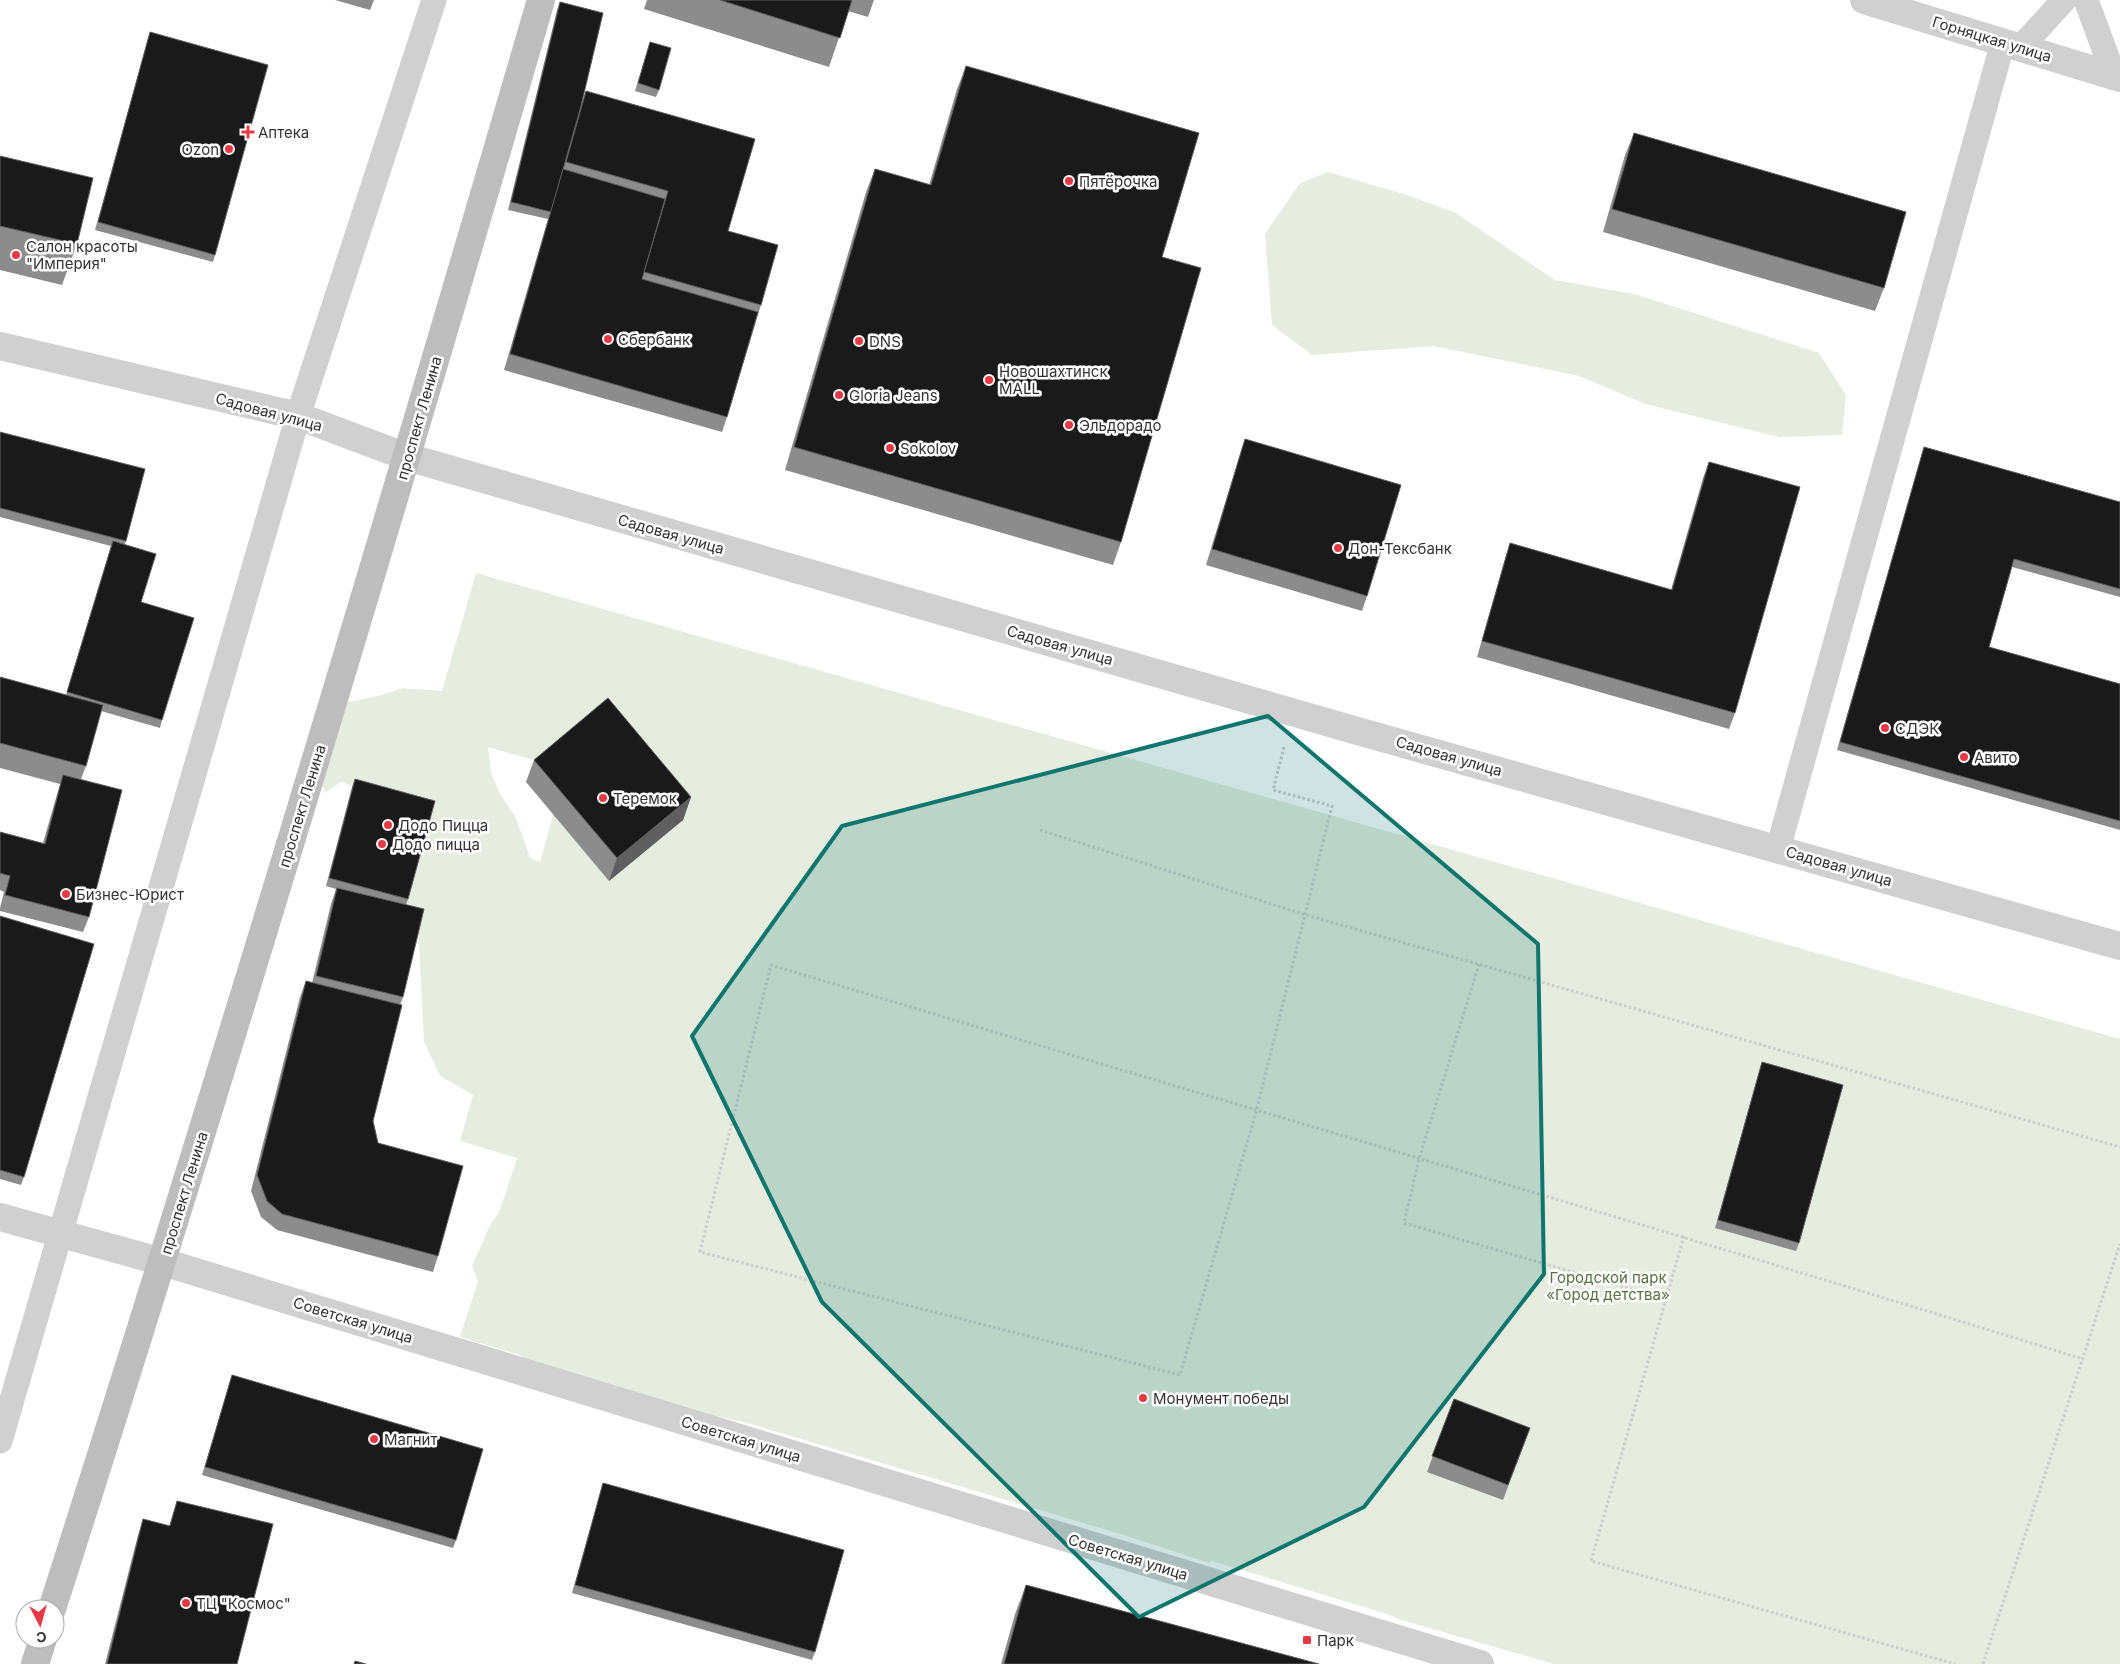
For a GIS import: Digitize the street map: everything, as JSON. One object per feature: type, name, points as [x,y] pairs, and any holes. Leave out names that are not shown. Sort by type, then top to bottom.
[{"type":"main road","name":"проспект Ленина","points":[[55,1599],[163,1262],[407,458],[541,0]]},
{"type":"main road","points":[[35,1664],[40,1649]]},
{"type":"street","name":"Горняцкая улица","points":[[1864,0],[2117,77]]},
{"type":"street","name":"Садовая улица","points":[[0,346],[298,416],[407,458],[1292,712],[2120,946]]},
{"type":"street","name":"Советская улица","points":[[0,1217],[163,1262],[1480,1664]]},
{"type":"lane","points":[[0,1441],[298,416],[434,0]]},
{"type":"lane","points":[[1778,848],[2011,45],[2064,0]]},
{"type":"lane","points":[[2086,0],[2117,77]]},
{"type":"path","points":[[1292,712],[1273,790],[1332,806],[1256,1112],[1180,1375],[700,1252],[771,965],[1256,1112],[1684,1236],[2083,1359]]},
{"type":"path","points":[[1040,830],[1306,915],[2120,1147]]},
{"type":"path","points":[[1479,964],[1419,1159],[1404,1222],[1666,1299]]},
{"type":"path","points":[[1684,1236],[1591,1561],[1956,1664]]},
{"type":"path","points":[[1984,1664],[2120,1244]]},
{"type":"highlighted area","points":[[1268,716],[1538,944],[1544,1274],[1364,1507],[1139,1617],[822,1302],[692,1036],[842,826]]},
{"type":"green space","points":[[1328,172],[1407,195],[1454,212],[1555,280],[1638,295],[1819,353],[1846,395],[1842,435],[1779,437],[1645,404],[1579,376],[1434,346],[1312,355],[1272,325],[1265,234],[1300,183]]},
{"type":"green space","name":"Городской парк «Город детства»","points":[[476,573],[2120,1039],[2120,1664],[1554,1664],[1401,1620],[1387,1614],[1212,1561],[1209,1563],[1127,1536],[747,1423],[549,1380],[520,1355],[460,1337],[478,1281],[472,1266],[491,1223],[499,1213],[517,1158],[460,1141],[473,1095],[440,1076],[424,1042],[418,924],[405,907],[369,792],[341,782],[326,792],[312,771],[332,706],[382,695],[402,688],[442,691]],"holes":[[[488,747],[566,769],[540,862],[530,858],[516,818],[500,794],[491,772]]]},
{"type":"building","points":[[720,0],[852,0],[840,38]]},
{"type":"building","points":[[560,2],[603,13],[581,106],[551,212],[511,202]]},
{"type":"building","points":[[150,32],[268,65],[215,255],[98,222]]},
{"type":"building","points":[[650,42],[671,48],[659,90],[638,83]]},
{"type":"building","name":"Новошахтинск MALL","points":[[966,66],[1199,133],[1162,257],[1201,268],[1121,542],[794,447],[875,169],[931,185]]},
{"type":"building","points":[[586,91],[755,139],[728,231],[778,245],[761,305],[644,272],[668,191],[566,162]]},
{"type":"building","points":[[1634,133],[1906,212],[1884,288],[1612,209]]},
{"type":"building","points":[[0,156],[93,178],[77,244],[0,226]]},
{"type":"building","points":[[563,169],[665,199],[642,279],[758,312],[727,417],[510,354]]},
{"type":"building","points":[[0,432],[145,469],[126,541],[0,508]]},
{"type":"building","points":[[1245,439],[1401,485],[1367,596],[1212,549]]},
{"type":"building","points":[[1924,447],[2120,502],[2120,589],[2014,559],[1989,647],[2120,684],[2120,821],[1840,742]]},
{"type":"building","points":[[1709,462],[1800,487],[1735,713],[1482,641],[1510,543],[1672,590]]},
{"type":"building","points":[[113,541],[156,554],[141,602],[194,618],[162,720],[67,692]]},
{"type":"building","points":[[0,677],[103,705],[86,766],[0,743]]},
{"type":"building","points":[[608,698],[691,797],[617,858],[534,760]]},
{"type":"building","points":[[63,775],[122,790],[89,917],[5,895],[10,876],[0,873],[0,832],[45,844]]},
{"type":"building","points":[[355,779],[435,801],[408,899],[329,878]]},
{"type":"building","points":[[337,888],[424,909],[403,997],[316,976]]},
{"type":"building","points":[[0,916],[94,944],[24,1177],[0,1170]]},
{"type":"building","points":[[306,981],[402,1005],[373,1121],[378,1143],[463,1166],[438,1256],[282,1214],[267,1201],[257,1175]]},
{"type":"building","points":[[1762,1062],[1843,1085],[1799,1243],[1718,1220]]},
{"type":"building","points":[[232,1375],[483,1449],[456,1540],[205,1467]]},
{"type":"building","points":[[1454,1399],[1530,1428],[1508,1485],[1432,1456]]},
{"type":"building","points":[[603,1483],[844,1550],[815,1652],[575,1585]]},
{"type":"building","name":"ТЦ \"Космос\"","points":[[177,1501],[273,1524],[237,1664],[107,1664],[143,1519],[170,1526]]},
{"type":"building","points":[[1026,1585],[1319,1664],[1004,1664]]},
{"type":"building","points":[[355,1661],[366,1664],[354,1664]]},
{"type":"place","name":"Аптека","points":[[248,132]]},
{"type":"place","name":"Ozon","points":[[229,149]]},
{"type":"place","name":"Пятёрочка","points":[[1069,181]]},
{"type":"place","name":"Салон красоты \"Империя\"","points":[[16,255]]},
{"type":"place","name":"Сбербанк","points":[[608,339]]},
{"type":"place","name":"DNS","points":[[859,341]]},
{"type":"place","name":"Новошахтинск MALL","points":[[989,380]]},
{"type":"place","name":"Gloria Jeans","points":[[839,395]]},
{"type":"place","name":"Эльдорадо","points":[[1069,425]]},
{"type":"place","name":"Sokolov","points":[[890,448]]},
{"type":"place","name":"Дон-Тексбанк","points":[[1338,548]]},
{"type":"place","name":"СДЭК","points":[[1885,728]]},
{"type":"place","name":"Авито","points":[[1964,757]]},
{"type":"place","name":"Теремок","points":[[603,798]]},
{"type":"place","name":"Додо Пицца","points":[[388,825]]},
{"type":"place","name":"Додо пицца","points":[[382,844]]},
{"type":"place","name":"Бизнес-Юрист","points":[[66,894]]},
{"type":"place","name":"Монумент победы","points":[[1143,1398]]},
{"type":"place","name":"Магнит","points":[[374,1439]]},
{"type":"place","name":"ТЦ \"Космос\"","points":[[186,1603]]},
{"type":"place","name":"Парк","points":[[1307,1640]]}]
